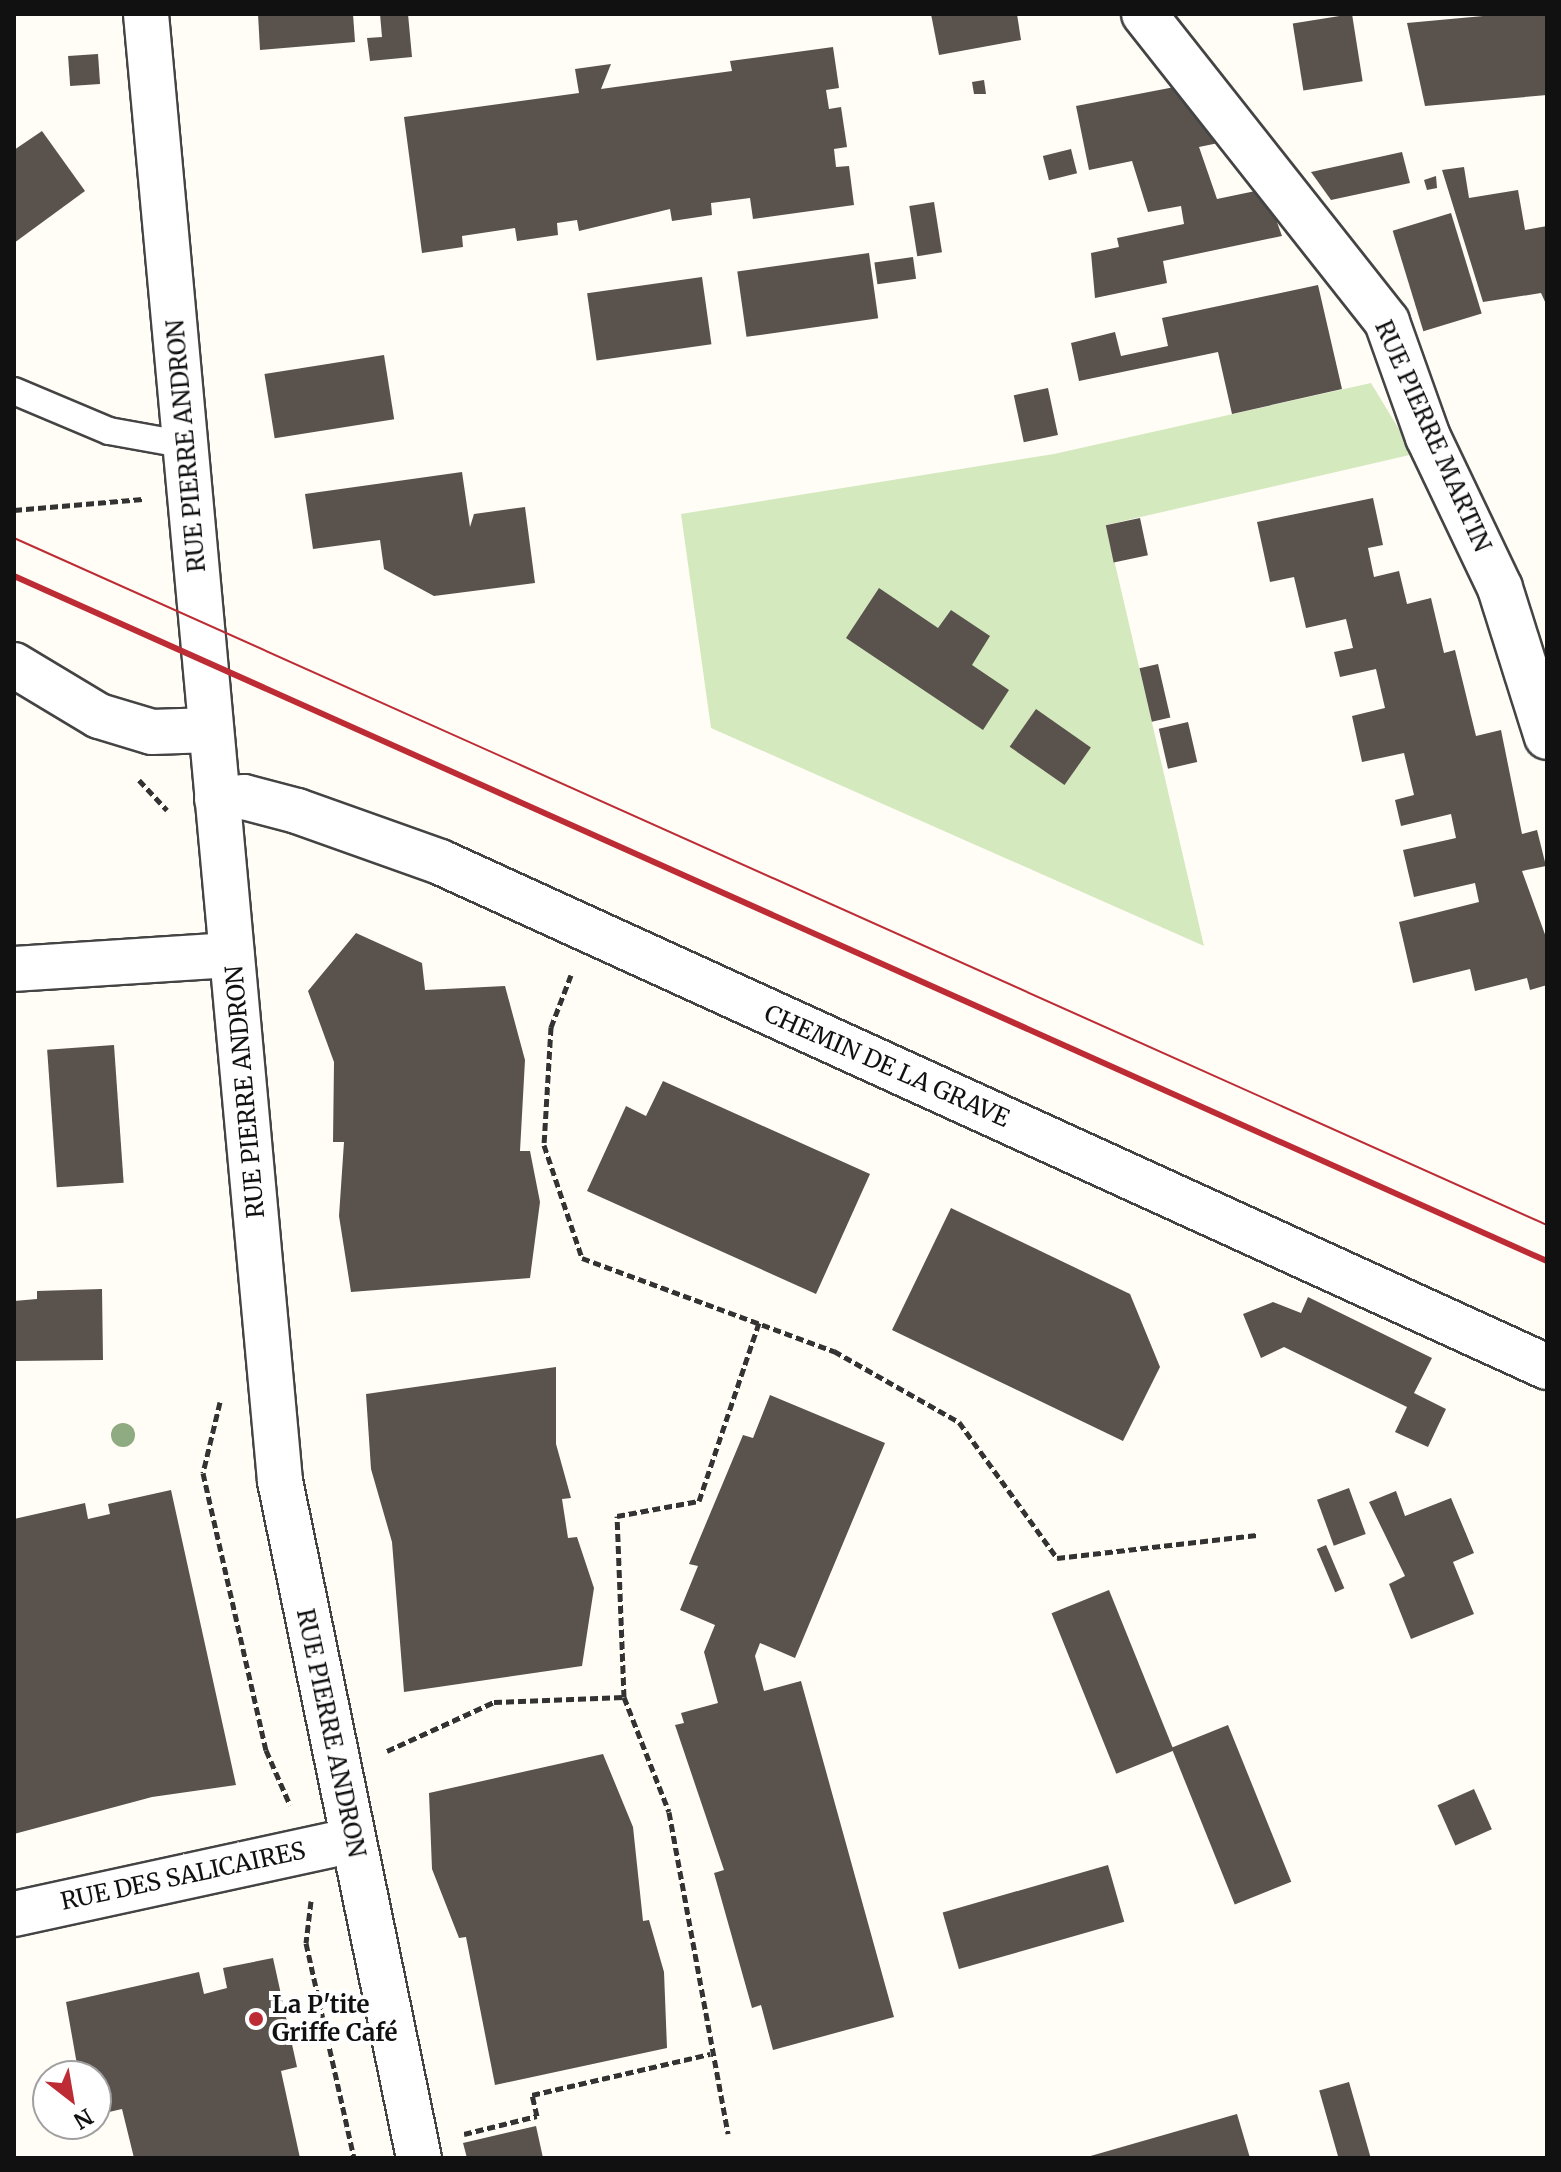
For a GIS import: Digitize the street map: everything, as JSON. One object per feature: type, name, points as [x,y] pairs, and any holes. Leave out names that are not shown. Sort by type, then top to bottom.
[{"type":"street","name":"RUE PIERRE ANDRON","points":[[146,14],[280,1481],[418,2152]]},
{"type":"street","name":"RUE PIERRE MARTIN","points":[[1144,14],[1387,322],[1428,437],[1500,588],[1547,737]]},
{"type":"street","points":[[14,665],[99,716],[152,732],[211,730]]},
{"type":"street","name":"CHEMIN DE LA GRAVE","points":[[217,799],[244,797],[311,816],[440,862],[1547,1367]]},
{"type":"street","points":[[14,969],[232,955]]},
{"type":"street","name":"RUE DES SALICAIRES","points":[[14,1914],[353,1840]]},
{"type":"lane","points":[[14,391],[109,431],[187,445]]},
{"type":"path","points":[[14,510],[192,495]]},
{"type":"path","points":[[588,930],[551,1027],[544,1145],[582,1258],[834,1351],[959,1422],[1057,1558],[1257,1535]]},
{"type":"path","points":[[728,2134],[710,2054],[699,1951],[669,1812],[624,1697],[617,1516],[699,1501],[759,1323]]},
{"type":"path","points":[[339,1776],[494,1702],[624,1697]]},
{"type":"path","points":[[418,2152],[537,2116],[532,2095],[710,2054]]},
{"type":"green space","points":[[1371,383],[1414,454],[1106,525],[1204,946],[711,728],[681,514],[1054,454]]},
{"type":"building","points":[[258,14],[353,14],[355,42],[260,50]]},
{"type":"building","points":[[380,14],[408,14],[412,57],[370,61],[367,38],[382,37]]},
{"type":"building","points":[[931,14],[1017,14],[1021,40],[939,55]]},
{"type":"building","points":[[1352,14],[1363,81],[1303,91],[1293,23]]},
{"type":"building","points":[[1505,14],[1547,14],[1547,95],[1425,106],[1407,23]]},
{"type":"building","points":[[833,47],[839,88],[826,90],[829,109],[841,107],[847,147],[834,149],[836,167],[849,166],[854,205],[753,219],[750,198],[711,203],[712,215],[672,221],[670,209],[579,231],[577,220],[557,223],[558,235],[517,241],[515,228],[462,236],[463,247],[422,253],[404,117],[579,93],[575,69],[611,64],[601,89],[732,71],[730,61]]},
{"type":"building","points":[[98,54],[100,84],[70,86],[68,56]]},
{"type":"building","points":[[984,80],[986,94],[974,94],[972,82]]},
{"type":"building","points":[[1185,85],[1228,141],[1199,147],[1217,199],[1265,189],[1282,236],[1163,261],[1167,283],[1095,298],[1091,253],[1119,247],[1117,238],[1184,224],[1181,206],[1148,212],[1132,161],[1089,170],[1076,106]]},
{"type":"building","points":[[42,131],[85,191],[14,243],[14,150]]},
{"type":"building","points":[[1071,149],[1077,173],[1049,180],[1043,156]]},
{"type":"building","points":[[1402,152],[1410,183],[1331,200],[1311,172]]},
{"type":"building","points":[[1464,167],[1469,198],[1518,190],[1525,230],[1547,226],[1547,306],[1541,293],[1483,302],[1442,170]]},
{"type":"building","points":[[1436,176],[1437,188],[1427,190],[1424,180]]},
{"type":"building","points":[[934,202],[942,252],[917,256],[909,206]]},
{"type":"building","points":[[1451,213],[1482,313],[1423,331],[1393,231]]},
{"type":"building","points":[[869,253],[878,318],[746,337],[737,272]]},
{"type":"building","points":[[913,257],[916,279],[877,284],[874,262]]},
{"type":"building","points":[[702,277],[711,344],[597,360],[587,293]]},
{"type":"building","points":[[1318,285],[1342,389],[1232,414],[1218,352],[1079,381],[1071,343],[1115,332],[1121,356],[1168,346],[1162,318]]},
{"type":"building","points":[[384,355],[394,419],[275,438],[264,374]]},
{"type":"building","points":[[1048,388],[1058,435],[1024,442],[1014,395]]},
{"type":"building","points":[[462,472],[470,527],[474,514],[525,507],[535,583],[434,596],[384,569],[380,540],[313,549],[305,494]]},
{"type":"building","points":[[1373,498],[1383,545],[1368,548],[1374,577],[1399,571],[1407,604],[1431,598],[1444,653],[1455,650],[1476,736],[1501,730],[1522,834],[1537,830],[1546,866],[1522,871],[1547,940],[1547,985],[1530,990],[1527,978],[1475,991],[1470,969],[1413,983],[1399,922],[1479,902],[1475,883],[1414,897],[1403,850],[1456,838],[1451,814],[1401,826],[1395,800],[1414,795],[1404,753],[1362,762],[1352,716],[1385,708],[1376,669],[1340,677],[1334,652],[1353,648],[1346,619],[1306,628],[1294,577],[1270,582],[1257,522]]},
{"type":"building","points":[[1140,518],[1148,555],[1114,562],[1106,525]]},
{"type":"building","points":[[879,588],[938,628],[951,610],[990,636],[972,665],[1009,690],[983,730],[846,638]]},
{"type":"building","points":[[1158,664],[1170,718],[1152,722],[1139,668]]},
{"type":"building","points":[[1036,709],[1091,747],[1064,785],[1010,747]]},
{"type":"building","points":[[1188,722],[1197,762],[1168,769],[1159,729]]},
{"type":"building","points":[[356,933],[422,963],[425,990],[505,986],[525,1060],[520,1151],[530,1151],[540,1202],[530,1278],[351,1292],[339,1216],[344,1142],[333,1142],[334,1062],[308,991]]},
{"type":"building","points":[[114,1045],[124,1183],[57,1187],[47,1050]]},
{"type":"building","points":[[663,1081],[870,1174],[816,1294],[587,1191],[626,1106],[646,1116]]},
{"type":"building","points":[[951,1208],[1130,1294],[1160,1367],[1123,1441],[892,1330]]},
{"type":"building","points":[[102,1289],[103,1360],[14,1361],[14,1301],[37,1299],[37,1291]]},
{"type":"building","points":[[1308,1297],[1432,1358],[1414,1393],[1446,1409],[1428,1447],[1395,1432],[1407,1407],[1284,1347],[1261,1358],[1243,1314],[1273,1302],[1301,1313]]},
{"type":"building","points":[[556,1367],[556,1444],[571,1498],[562,1499],[568,1538],[577,1537],[594,1588],[582,1666],[404,1692],[392,1542],[371,1469],[366,1394]]},
{"type":"building","points":[[770,1395],[885,1443],[795,1658],[760,1643],[755,1656],[764,1691],[801,1681],[894,2017],[773,2050],[761,2005],[752,2008],[714,1873],[724,1870],[675,1725],[684,1723],[681,1713],[718,1703],[704,1652],[715,1625],[680,1610],[698,1566],[689,1564],[743,1435],[753,1438]]},
{"type":"building","points":[[1349,1488],[1366,1534],[1334,1546],[1317,1500]]},
{"type":"building","points":[[171,1490],[236,1785],[152,1797],[14,1834],[14,1519],[85,1503],[88,1519],[110,1514],[108,1504]]},
{"type":"building","points":[[1396,1491],[1405,1516],[1451,1498],[1474,1553],[1453,1562],[1474,1614],[1411,1639],[1389,1584],[1405,1576],[1369,1502]]},
{"type":"building","points":[[1326,1545],[1344,1588],[1335,1592],[1317,1549]]},
{"type":"building","points":[[1109,1590],[1174,1750],[1116,1774],[1052,1613]]},
{"type":"building","points":[[1228,1725],[1291,1882],[1235,1905],[1171,1748]]},
{"type":"building","points":[[603,1754],[633,1827],[643,1921],[649,1920],[664,1972],[667,2048],[495,2085],[466,1937],[459,1938],[432,1869],[429,1793]]},
{"type":"building","points":[[1474,1789],[1492,1829],[1455,1845],[1437,1805]]},
{"type":"building","points":[[1108,1865],[1124,1922],[959,1969],[943,1912]]},
{"type":"building","points":[[273,1958],[297,2067],[281,2071],[300,2158],[134,2158],[122,2109],[112,2111],[112,2060],[76,2060],[66,2002],[199,1972],[204,1994],[227,1988],[223,1968]]},
{"type":"building","points":[[1349,2082],[1371,2158],[1339,2158],[1319,2091]]},
{"type":"building","points":[[1237,2114],[1250,2158],[1087,2157]]},
{"type":"building","points":[[536,2126],[543,2158],[467,2158],[463,2143]]},
{"type":"tram line","points":[[14,538],[1547,1225]]},
{"type":"railway","points":[[14,576],[1547,1261]]},
{"type":"place","name":"La P'tite Griffe Café","points":[[256,2019]]}]
